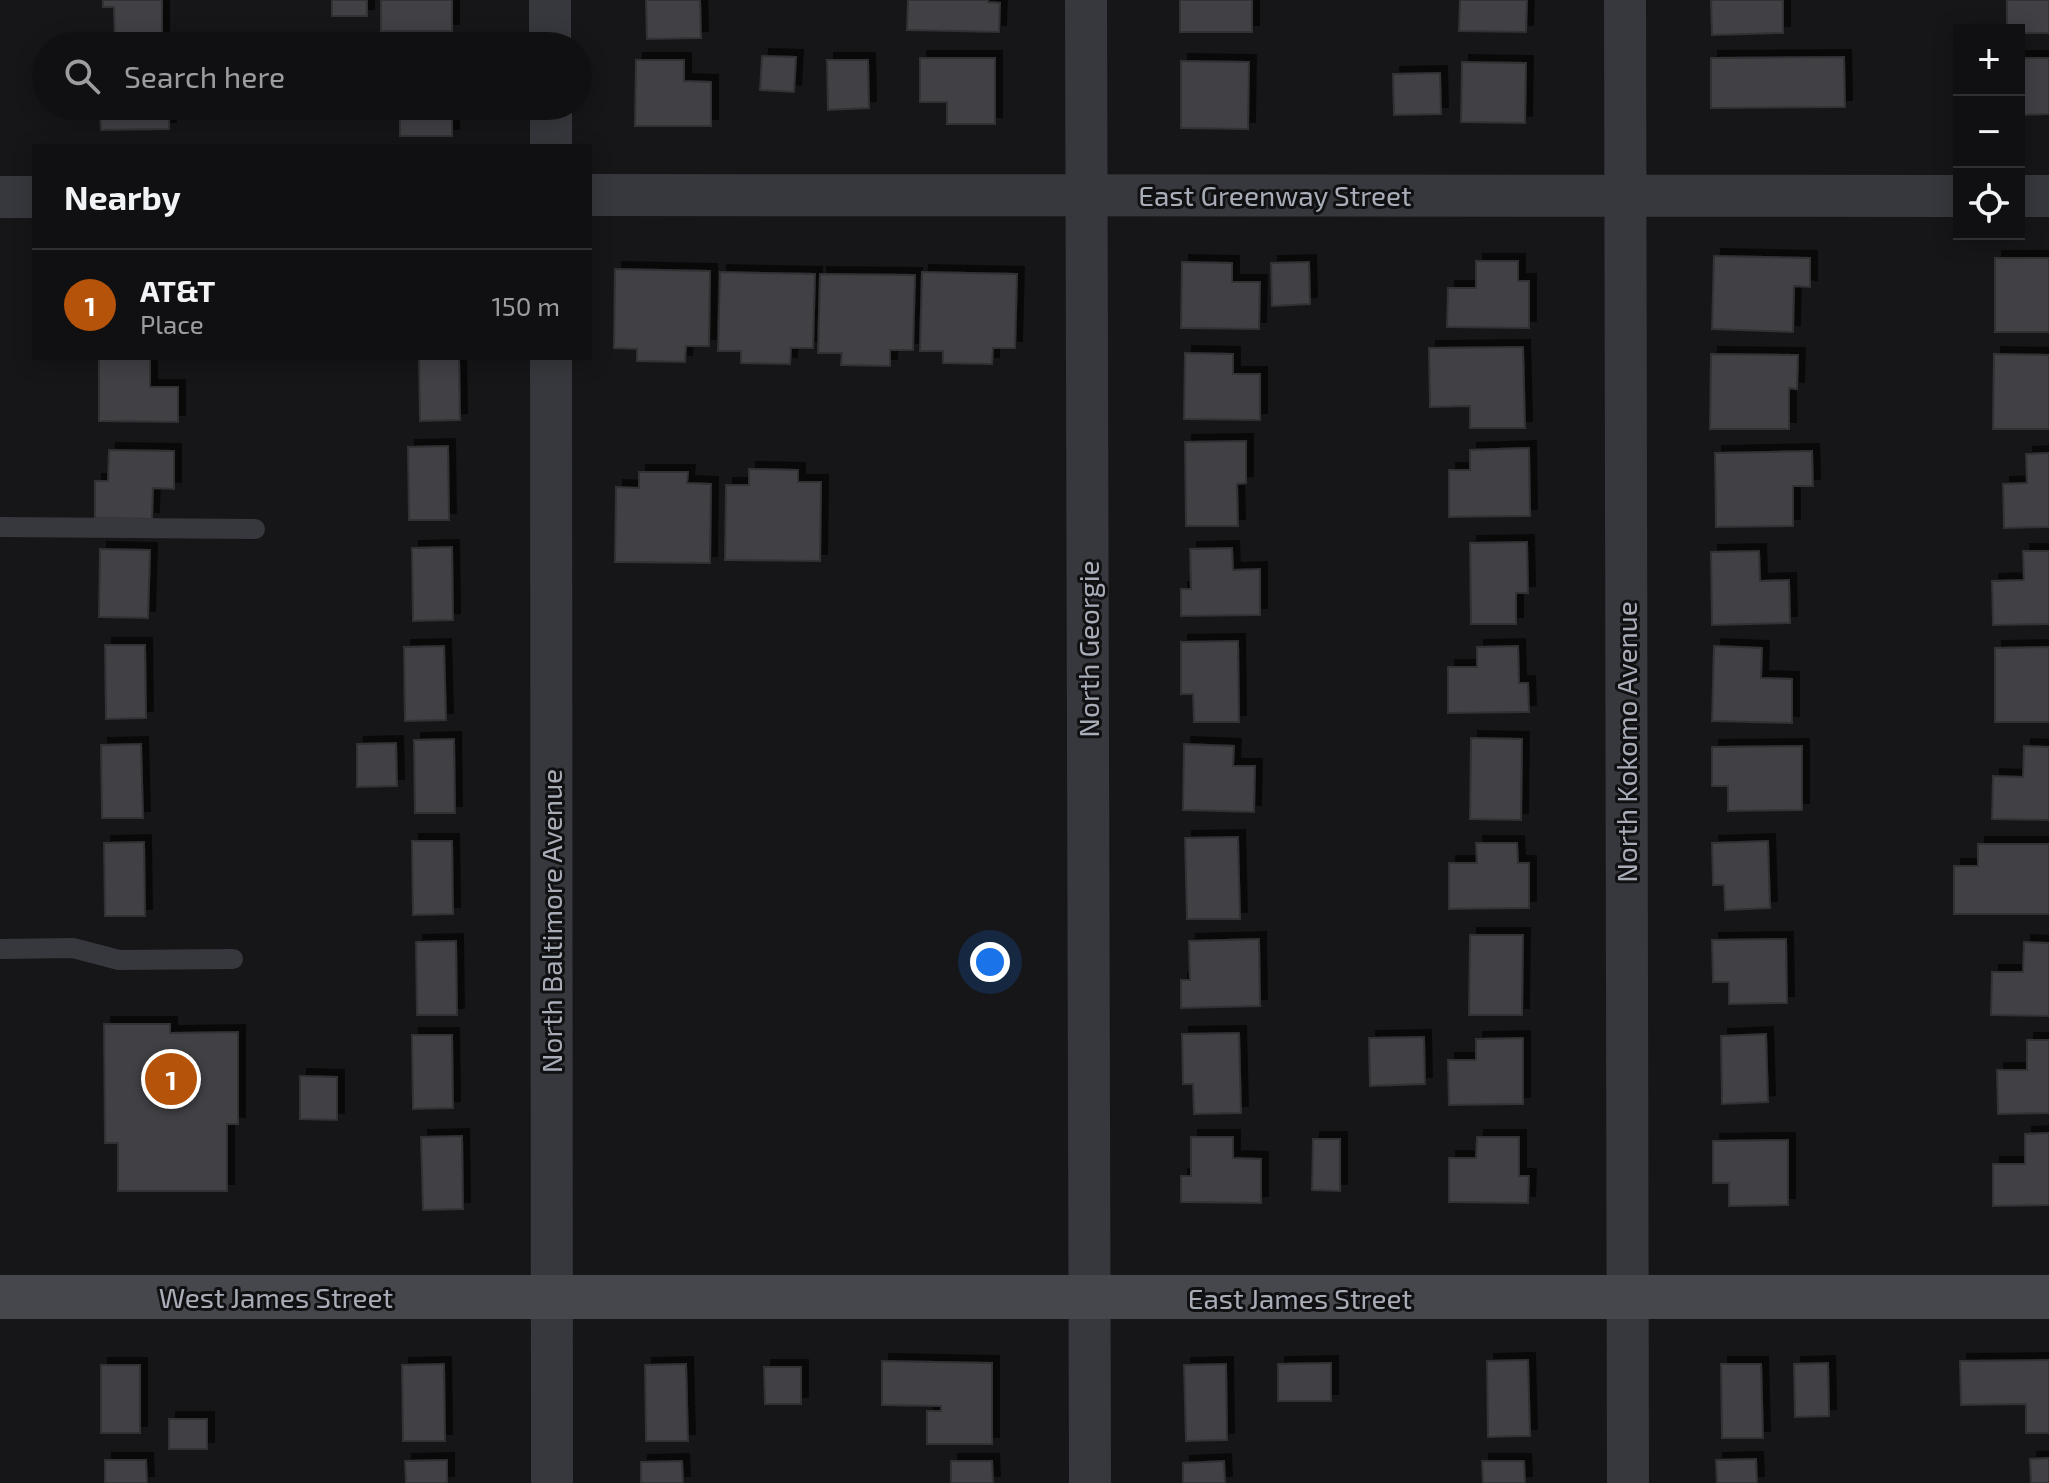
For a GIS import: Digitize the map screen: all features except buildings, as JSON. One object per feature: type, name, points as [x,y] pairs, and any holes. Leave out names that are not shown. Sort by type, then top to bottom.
[{"type":"street","points":[[550,0],[550,32]]},
{"type":"street","name":"North Georgie","points":[[1086,0],[1090,1483]]},
{"type":"street","name":"North Kokomo Avenue","points":[[1625,0],[1628,1483]]},
{"type":"street","points":[[551,120],[551,144]]},
{"type":"street","name":"East Greenway Street","points":[[592,195],[1953,196]]},
{"type":"street","points":[[2025,196],[2049,196]]},
{"type":"street","points":[[0,197],[32,197]]},
{"type":"street","name":"North Baltimore Avenue","points":[[551,360],[552,1483]]},
{"type":"street","name":"West James Street","points":[[0,1297],[551,1298]]},
{"type":"street","name":"East James Street","points":[[551,1298],[2049,1297]]},
{"type":"lane","points":[[0,527],[255,529]]},
{"type":"lane","points":[[0,949],[73,948],[119,960],[233,959]]},
{"type":"place","name":"AT&T","points":[[171,1079]]}]
